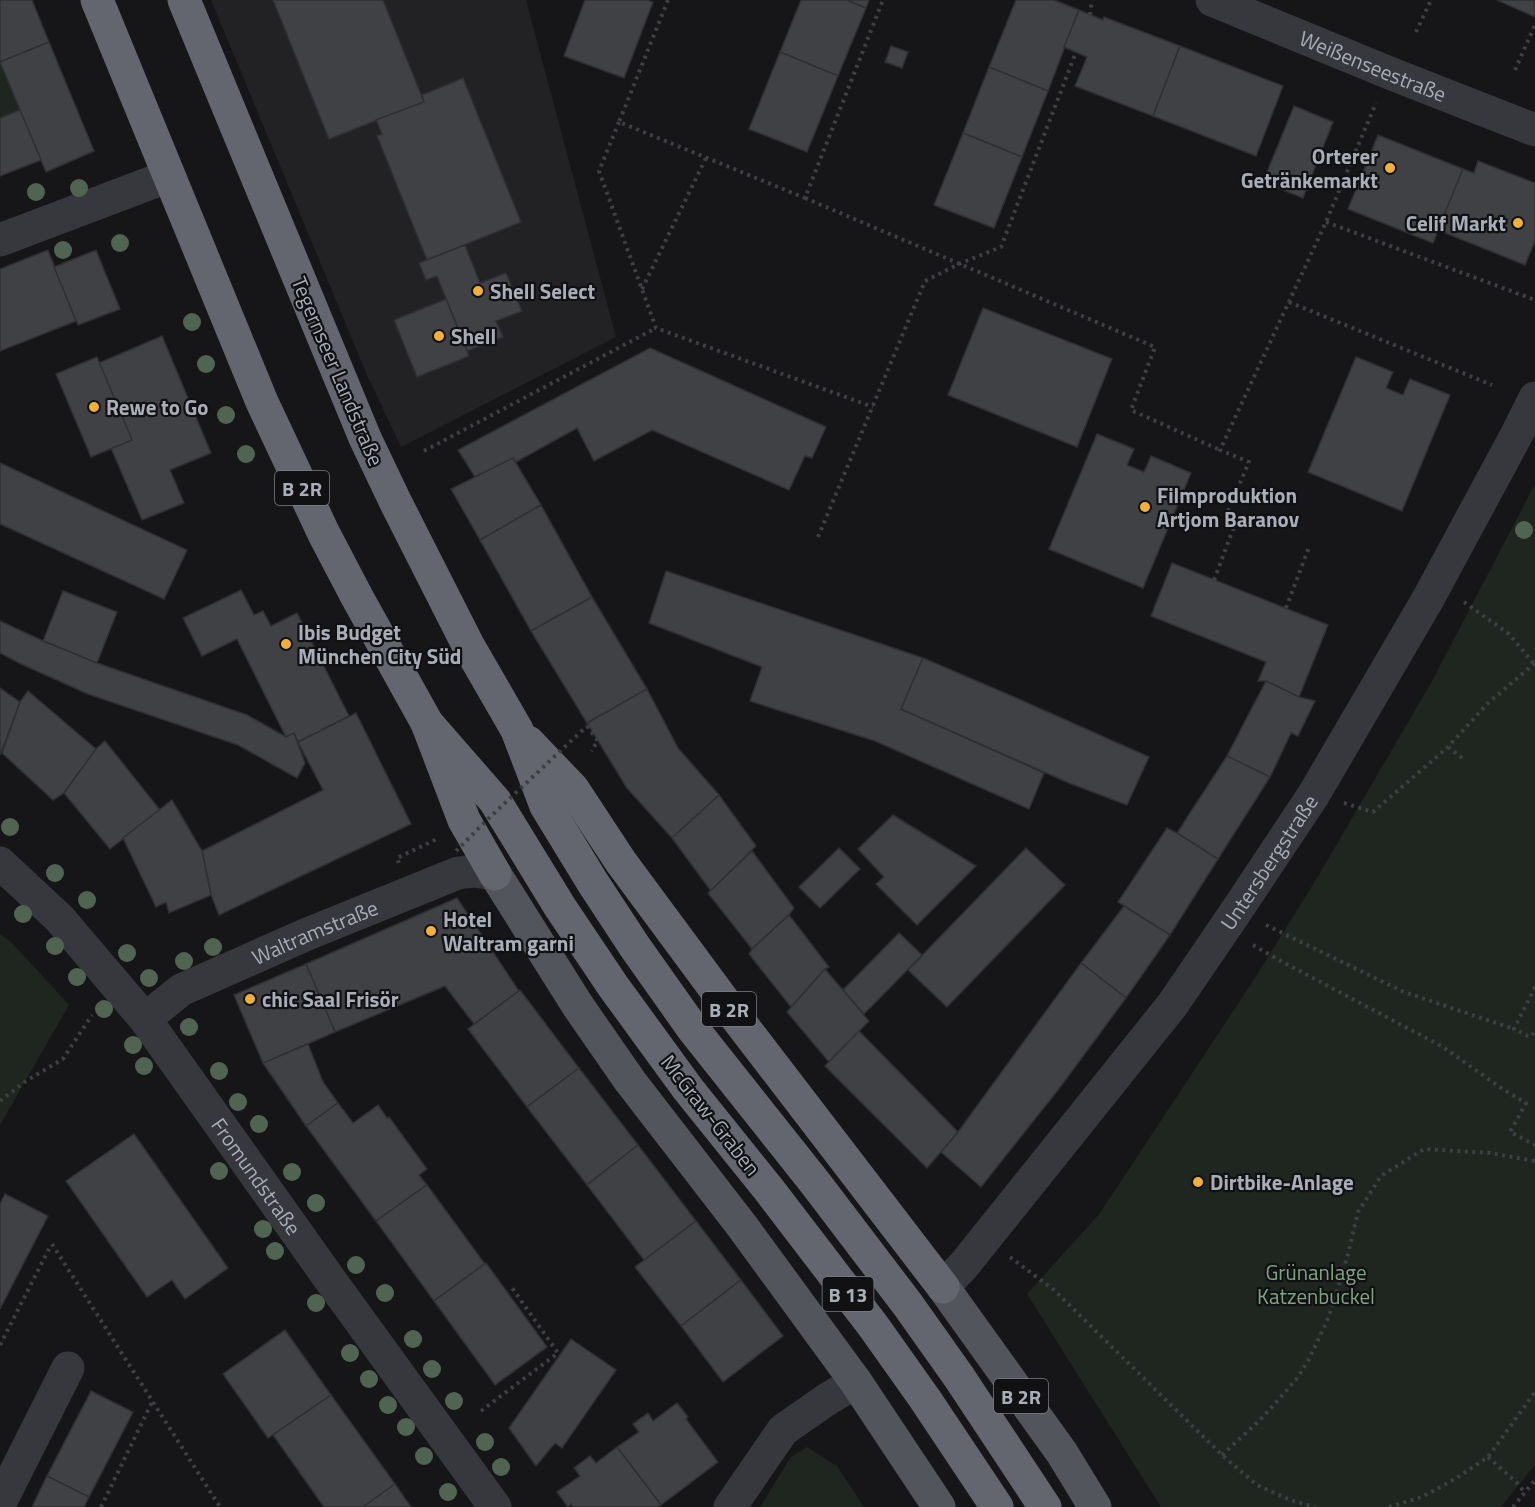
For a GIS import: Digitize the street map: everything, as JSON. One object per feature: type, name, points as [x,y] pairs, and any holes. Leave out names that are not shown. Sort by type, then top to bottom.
[{"type":"highway","name":"B 2R","points":[[97,0],[262,402],[303,492],[357,597],[427,723],[464,820],[495,874]]},
{"type":"highway","name":"Tegernseer Landstraße","points":[[184,0],[365,438],[463,635],[517,730]]},
{"type":"highway","name":"McGraw-Graben","points":[[427,723],[495,801],[560,907],[613,986],[688,1089],[770,1191],[874,1327],[997,1507]]},
{"type":"highway","name":"B 2R","points":[[517,730],[573,789],[621,862],[719,995],[943,1287]]},
{"type":"highway","name":"McGraw-Graben","points":[[517,730],[546,806],[592,883],[635,947],[693,1029],[908,1305],[1045,1507]]},
{"type":"main road","name":"B 2R","points":[[495,874],[578,1006],[630,1081],[742,1226],[856,1382],[939,1507]]},
{"type":"main road","name":"B 2R","points":[[943,1287],[1062,1453],[1095,1507]]},
{"type":"street","name":"Weißenseestraße","points":[[1212,0],[1535,130]]},
{"type":"street","points":[[0,240],[169,176]]},
{"type":"street","name":"Untersbergstraße","points":[[943,1287],[986,1238],[1173,1004],[1231,919],[1314,794],[1437,584],[1535,398]]},
{"type":"street","name":"Fromundstraße","points":[[0,863],[59,918],[145,1020],[495,1507]]},
{"type":"street","name":"Waltramstraße","points":[[145,1020],[182,990],[305,934],[458,873],[474,871],[495,874]]},
{"type":"street","points":[[0,1503],[68,1368]]},
{"type":"street","points":[[730,1507],[783,1430],[856,1382]]},
{"type":"path","points":[[656,328],[599,171],[668,0]]},
{"type":"path","points":[[805,198],[883,0]]},
{"type":"path","points":[[1090,15],[1092,0]]},
{"type":"path","points":[[1416,32],[1431,0]]},
{"type":"path","points":[[1515,70],[1535,25]]},
{"type":"path","points":[[818,537],[926,281],[959,264],[1001,247],[1076,52]]},
{"type":"path","points":[[1220,450],[1326,222],[1379,98]]},
{"type":"path","points":[[619,122],[805,198],[1155,347],[1131,410],[1248,462],[1228,511]]},
{"type":"path","points":[[642,289],[706,158]]},
{"type":"path","points":[[1326,222],[1535,300]]},
{"type":"path","points":[[1288,302],[1492,385]]},
{"type":"path","points":[[424,452],[656,328],[873,407]]},
{"type":"path","points":[[1214,580],[1238,516]]},
{"type":"path","points":[[1286,608],[1309,547]]},
{"type":"path","points":[[1314,794],[1373,813],[1448,747],[1487,704],[1535,664],[1509,634],[1437,584]]},
{"type":"path","points":[[456,851],[587,726],[598,741],[591,751]]},
{"type":"path","points":[[1448,747],[1462,758]]},
{"type":"path","points":[[397,858],[437,839]]},
{"type":"path","points":[[1231,919],[1296,941],[1404,992],[1514,1029],[1530,1037],[1535,1031]]},
{"type":"path","points":[[1231,919],[1277,959],[1443,1047],[1526,1103],[1510,1132],[1535,1145]]},
{"type":"path","points":[[1514,1029],[1535,987]]},
{"type":"path","points":[[0,1101],[26,1081],[63,1059],[92,1015]]},
{"type":"path","points":[[1222,1455],[1260,1420],[1298,1377],[1308,1361],[1335,1298],[1358,1212],[1381,1176],[1424,1149],[1491,1153],[1535,1161]]},
{"type":"path","points":[[986,1238],[1054,1290],[1222,1455],[1257,1485],[1290,1500],[1315,1507]]},
{"type":"path","points":[[0,1345],[52,1244],[220,1507]]},
{"type":"path","points":[[481,1411],[558,1353],[510,1285]]},
{"type":"path","points":[[1389,1507],[1422,1497],[1488,1457],[1535,1392]]},
{"type":"path","points":[[101,1507],[153,1402]]},
{"type":"path","points":[[1488,1457],[1525,1493]]},
{"type":"path","points":[[1513,1507],[1535,1480]]},
{"type":"shaded area","points":[[211,0],[526,0],[616,337],[401,447],[367,375]]},
{"type":"green space","points":[[0,61],[20,110],[0,118]]},
{"type":"green space","name":"Grünanlage Katzenbuckel","points":[[1535,484],[1535,1465],[1501,1507],[1161,1507],[1027,1294],[1100,1213],[1253,981],[1317,878],[1431,683]]},
{"type":"green space","points":[[0,934],[12,943],[69,1005],[0,1125]]},
{"type":"green space","points":[[807,1447],[837,1466],[864,1507],[760,1507],[791,1457]]},
{"type":"building","points":[[0,0],[32,0],[49,42],[0,62]]},
{"type":"building","points":[[273,0],[383,0],[424,102],[329,139]]},
{"type":"building","points":[[585,0],[647,0],[653,2],[624,78],[564,56]]},
{"type":"building","points":[[801,0],[847,0],[866,8],[838,76],[780,52]]},
{"type":"building","points":[[847,0],[869,0],[866,8]]},
{"type":"building","points":[[1016,0],[1054,0],[1079,10],[1048,91],[989,67]]},
{"type":"building","points":[[1497,0],[1535,0],[1535,17]]},
{"type":"building","points":[[1079,10],[1180,46],[1153,116],[1075,86],[1087,57],[1064,47]]},
{"type":"building","points":[[49,42],[94,151],[46,172],[0,62]]},
{"type":"building","points":[[891,46],[908,52],[902,68],[885,62]]},
{"type":"building","points":[[1180,46],[1283,86],[1256,156],[1153,116]]},
{"type":"building","points":[[780,52],[838,76],[807,152],[749,129]]},
{"type":"building","points":[[989,67],[1048,91],[1022,157],[963,133]]},
{"type":"building","points":[[463,78],[521,222],[427,260],[377,136],[382,134],[376,120],[424,102],[422,95]]},
{"type":"building","points":[[1294,106],[1333,122],[1303,198],[1263,182]]},
{"type":"building","points":[[20,110],[41,160],[0,176],[0,118]]},
{"type":"building","points":[[963,133],[1022,157],[994,228],[934,205]]},
{"type":"building","points":[[1378,135],[1463,169],[1433,243],[1348,209]]},
{"type":"building","points":[[1478,161],[1535,183],[1535,241],[1525,265],[1438,230],[1463,169],[1474,173]]},
{"type":"building","name":"Shell Select","points":[[465,245],[480,283],[506,273],[522,311],[496,321],[503,337],[467,351],[437,276],[426,280],[419,263]]},
{"type":"building","points":[[48,250],[76,321],[0,351],[0,269]]},
{"type":"building","points":[[96,250],[120,309],[78,325],[54,267]]},
{"type":"building","points":[[446,299],[469,356],[417,377],[394,320]]},
{"type":"building","points":[[983,308],[1112,359],[1077,447],[948,395]]},
{"type":"building","points":[[162,336],[211,453],[170,470],[184,503],[142,520],[111,448],[132,440],[99,363]]},
{"type":"building","points":[[650,348],[826,427],[812,458],[805,456],[789,490],[652,430],[594,461],[577,428],[516,462],[513,458],[475,477],[458,450]]},
{"type":"building","name":"Rewe to Go","points":[[97,357],[132,440],[91,457],[56,374]]},
{"type":"building","points":[[1356,357],[1393,372],[1386,388],[1403,395],[1410,379],[1450,395],[1402,511],[1308,472]]},
{"type":"building","points":[[1097,434],[1134,449],[1127,465],[1144,472],[1151,456],[1191,473],[1143,588],[1049,549]]},
{"type":"building","points":[[513,458],[541,505],[480,540],[451,489]]},
{"type":"building","points":[[0,463],[187,550],[164,599],[0,524]]},
{"type":"building","points":[[541,505],[592,597],[531,631],[480,540]]},
{"type":"building","points":[[1172,563],[1328,625],[1299,697],[1266,681],[1258,681],[1266,662],[1151,616]]},
{"type":"building","points":[[666,571],[923,658],[901,709],[1044,773],[1029,809],[875,741],[750,701],[762,667],[649,623]]},
{"type":"building","points":[[241,590],[254,615],[263,611],[271,626],[297,613],[349,716],[298,742],[294,733],[286,737],[237,639],[202,656],[183,618]]},
{"type":"building","points":[[63,591],[117,612],[97,663],[43,641]]},
{"type":"building","points":[[592,597],[647,689],[587,723],[531,631]]},
{"type":"building","points":[[0,621],[97,663],[247,715],[286,737],[294,733],[305,763],[297,778],[238,745],[88,694],[19,663],[0,653]]},
{"type":"building","points":[[923,658],[1149,757],[1127,805],[1069,783],[901,709]]},
{"type":"building","points":[[1266,681],[1299,697],[1315,701],[1298,736],[1291,733],[1270,777],[1227,756]]},
{"type":"building","points":[[0,688],[20,702],[0,755]]},
{"type":"building","points":[[647,689],[678,748],[719,795],[672,838],[627,788],[587,723]]},
{"type":"building","points":[[28,691],[96,749],[64,793],[53,800],[2,753],[20,702]]},
{"type":"building","points":[[356,713],[411,824],[219,915],[211,895],[202,851],[323,790],[298,742]]},
{"type":"building","points":[[105,741],[160,810],[110,849],[64,793],[96,749]]},
{"type":"building","points":[[1227,756],[1270,777],[1218,859],[1177,833]]},
{"type":"building","points":[[719,795],[756,846],[711,891],[672,838]]},
{"type":"building","points":[[172,800],[202,851],[211,895],[169,913],[166,902],[156,907],[123,838]]},
{"type":"building","points":[[893,815],[976,866],[917,925],[876,884],[884,877],[858,849]]},
{"type":"building","points":[[1167,828],[1218,859],[1170,935],[1118,902]]},
{"type":"building","points":[[839,848],[860,869],[820,908],[799,887]]},
{"type":"building","points":[[1026,848],[1065,885],[947,1007],[908,970]]},
{"type":"building","points":[[752,851],[794,908],[752,949],[708,893]]},
{"type":"building","points":[[457,898],[519,991],[474,1024],[445,986],[335,1032],[306,964]]},
{"type":"building","points":[[1124,906],[1170,935],[1126,998],[1081,963]]},
{"type":"building","points":[[789,915],[829,967],[791,1007],[749,954]]},
{"type":"building","points":[[899,933],[922,955],[864,1014],[843,990]]},
{"type":"building","points":[[1081,963],[1126,998],[1058,1090],[981,1187],[941,1152]]},
{"type":"building","points":[[306,964],[335,1032],[263,1063],[234,995]]},
{"type":"building","points":[[825,969],[869,1021],[829,1062],[787,1012]]},
{"type":"building","points":[[520,990],[579,1068],[527,1107],[468,1029]]},
{"type":"building","points":[[859,1031],[958,1132],[927,1168],[825,1066]]},
{"type":"building","points":[[308,1044],[323,1082],[338,1103],[306,1126],[263,1063]]},
{"type":"building","points":[[579,1068],[638,1145],[587,1185],[527,1107]]},
{"type":"building","points":[[338,1103],[353,1123],[378,1105],[427,1169],[419,1175],[427,1185],[376,1221],[306,1126]]},
{"type":"building","points":[[134,1134],[228,1268],[185,1299],[172,1280],[147,1297],[66,1181]]},
{"type":"building","points":[[638,1145],[696,1221],[644,1260],[587,1185]]},
{"type":"building","points":[[427,1185],[485,1264],[434,1301],[376,1221]]},
{"type":"building","points":[[5,1194],[48,1216],[0,1309],[0,1204]]},
{"type":"building","points":[[696,1221],[741,1280],[681,1326],[635,1267]]},
{"type":"building","points":[[486,1263],[547,1347],[495,1385],[434,1301]]},
{"type":"building","points":[[741,1280],[783,1336],[723,1382],[681,1326]]},
{"type":"building","points":[[285,1330],[331,1395],[268,1438],[223,1374]]},
{"type":"building","points":[[571,1339],[616,1370],[562,1448],[555,1443],[536,1466],[509,1428]]},
{"type":"building","points":[[91,1391],[133,1412],[89,1497],[47,1476]]},
{"type":"building","points":[[331,1395],[395,1484],[363,1507],[324,1507],[273,1435]]},
{"type":"building","points":[[677,1403],[718,1462],[661,1505],[617,1447],[639,1432],[633,1424],[648,1413],[653,1421]]},
{"type":"building","points":[[617,1447],[661,1505],[657,1507],[573,1507],[571,1504],[568,1507],[557,1492],[580,1476],[574,1468],[590,1456],[596,1463]]},
{"type":"building","points":[[47,1476],[89,1497],[84,1507],[32,1507]]},
{"type":"building","points":[[395,1484],[411,1507],[363,1507]]},
{"type":"place","name":"Orterer Getränkemarkt","points":[[1390,168]]},
{"type":"place","name":"Celif Markt","points":[[1518,223]]},
{"type":"place","name":"Shell Select","points":[[478,291]]},
{"type":"place","name":"Shell","points":[[439,336]]},
{"type":"place","name":"Rewe to Go","points":[[94,407]]},
{"type":"place","name":"Filmproduktion Artjom Baranov","points":[[1145,507]]},
{"type":"place","name":"Ibis Budget München City Süd","points":[[286,644]]},
{"type":"place","name":"Hotel Waltram garni","points":[[431,931]]},
{"type":"place","name":"chic Saal Frisör","points":[[250,999]]},
{"type":"place","name":"Dirtbike-Anlage","points":[[1198,1182]]}]
